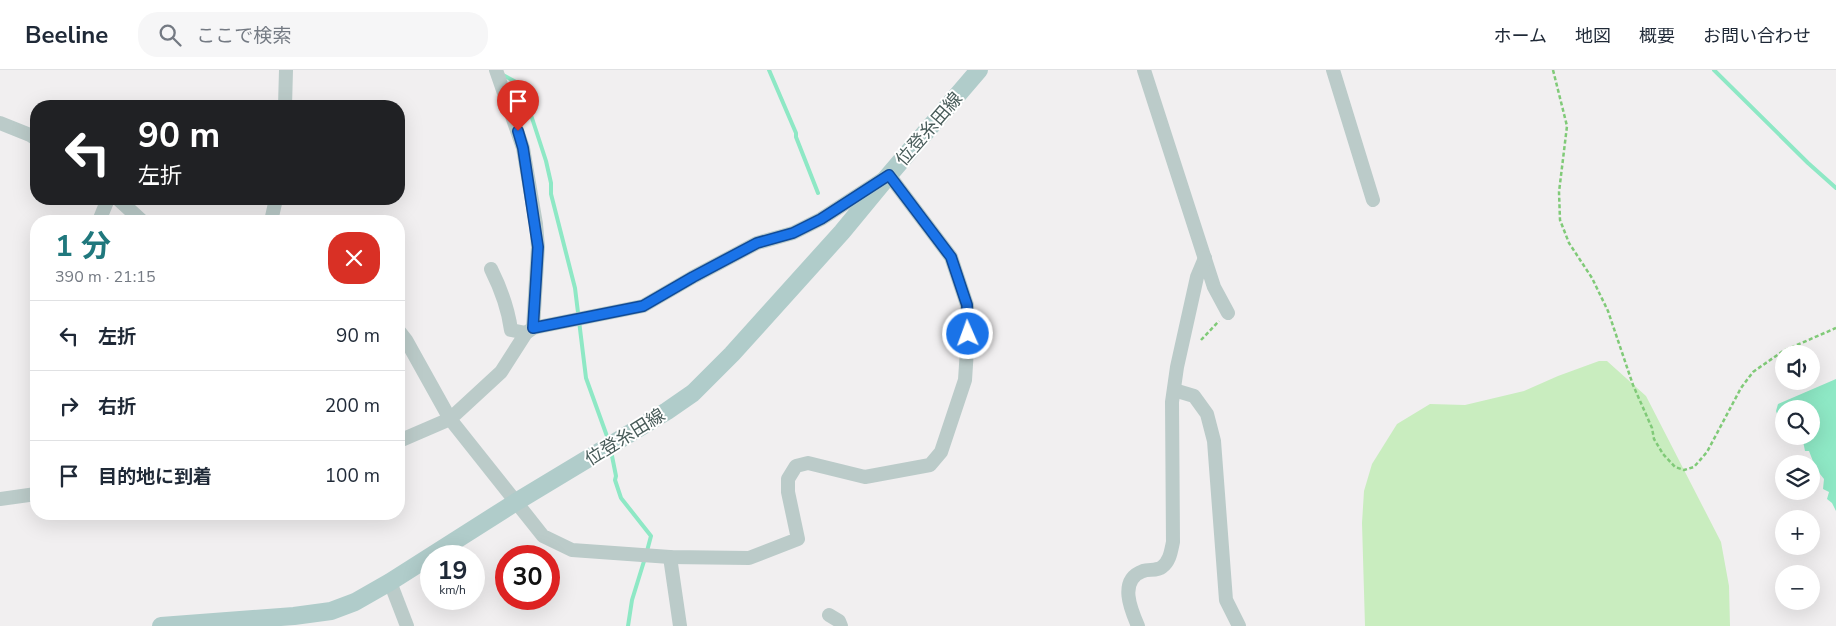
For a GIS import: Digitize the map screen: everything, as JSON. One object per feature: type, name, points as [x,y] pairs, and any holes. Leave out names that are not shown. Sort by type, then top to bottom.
[{"type":"main road","name":"位登糸田線","points":[[161,626],[236,623],[294,616],[331,611],[355,602],[693,394],[836,240],[979,70]]},
{"type":"street","points":[[285,100],[286,70]]},
{"type":"street","points":[[405,439],[450,420],[500,372],[529,330],[538,247],[536,224],[523,148],[496,70]]},
{"type":"street","points":[[1144,70],[1214,286],[1228,313]]},
{"type":"street","points":[[1333,70],[1373,200]]},
{"type":"street","points":[[0,123],[30,135]]},
{"type":"street","points":[[405,339],[450,420],[543,536],[572,550],[670,558],[749,558],[798,538],[788,492],[788,479],[796,466],[808,463],[865,477],[930,465],[941,452],[965,380],[968,334],[967,305],[951,257],[889,175],[821,219],[793,233],[757,243],[643,306],[529,330],[510,330],[503,294],[491,269]]},
{"type":"street","points":[[125,205],[135,215]]},
{"type":"street","points":[[1138,626],[1129,606],[1129,587],[1133,578],[1142,571],[1157,570],[1163,567],[1170,558],[1173,542],[1172,402],[1197,277],[1205,258]]},
{"type":"street","points":[[1174,390],[1194,396],[1207,414],[1214,441],[1226,600],[1239,626]]},
{"type":"street","points":[[0,499],[30,495]]},
{"type":"street","points":[[670,558],[680,626]]},
{"type":"street","points":[[390,582],[407,626]]},
{"type":"street","points":[[829,615],[839,621],[841,626]]},
{"type":"path","points":[[1552,70],[1567,126],[1559,192],[1560,220],[1569,243],[1592,278],[1608,311],[1633,384],[1652,428],[1654,440],[1663,454],[1676,467],[1684,470],[1694,467],[1707,452],[1741,388],[1753,372],[1783,351],[1836,328]]},
{"type":"path","points":[[1200,340],[1228,313]]},
{"type":"shaded area","points":[[1599,361],[1607,361],[1646,396],[1721,542],[1729,586],[1730,626],[1365,626],[1362,523],[1364,491],[1372,464],[1397,424],[1430,404],[1465,405],[1524,391]]},
{"type":"shaded area","points":[[1836,379],[1836,511],[1832,503],[1827,499],[1829,492],[1823,489],[1824,479],[1820,474],[1820,455],[1811,455],[1809,451],[1805,451],[1804,445],[1820,445],[1820,400],[1787,400],[1810,390],[1820,390],[1820,386]]},
{"type":"waterway","points":[[769,70],[796,133],[818,193]]},
{"type":"waterway","points":[[1714,70],[1836,188]]},
{"type":"waterway","points":[[501,74],[516,82],[531,115],[546,161],[551,183],[551,194],[575,288],[586,378],[608,439]]},
{"type":"waterway","points":[[611,451],[616,476],[615,480],[621,498],[651,536],[647,551]]},
{"type":"waterway","points":[[628,626],[632,600],[645,558]]},
{"type":"route","points":[[518,131],[523,148],[538,247],[533,328],[643,306],[757,243],[793,233],[821,219],[889,175],[951,257],[967,305],[968,334]]}]
